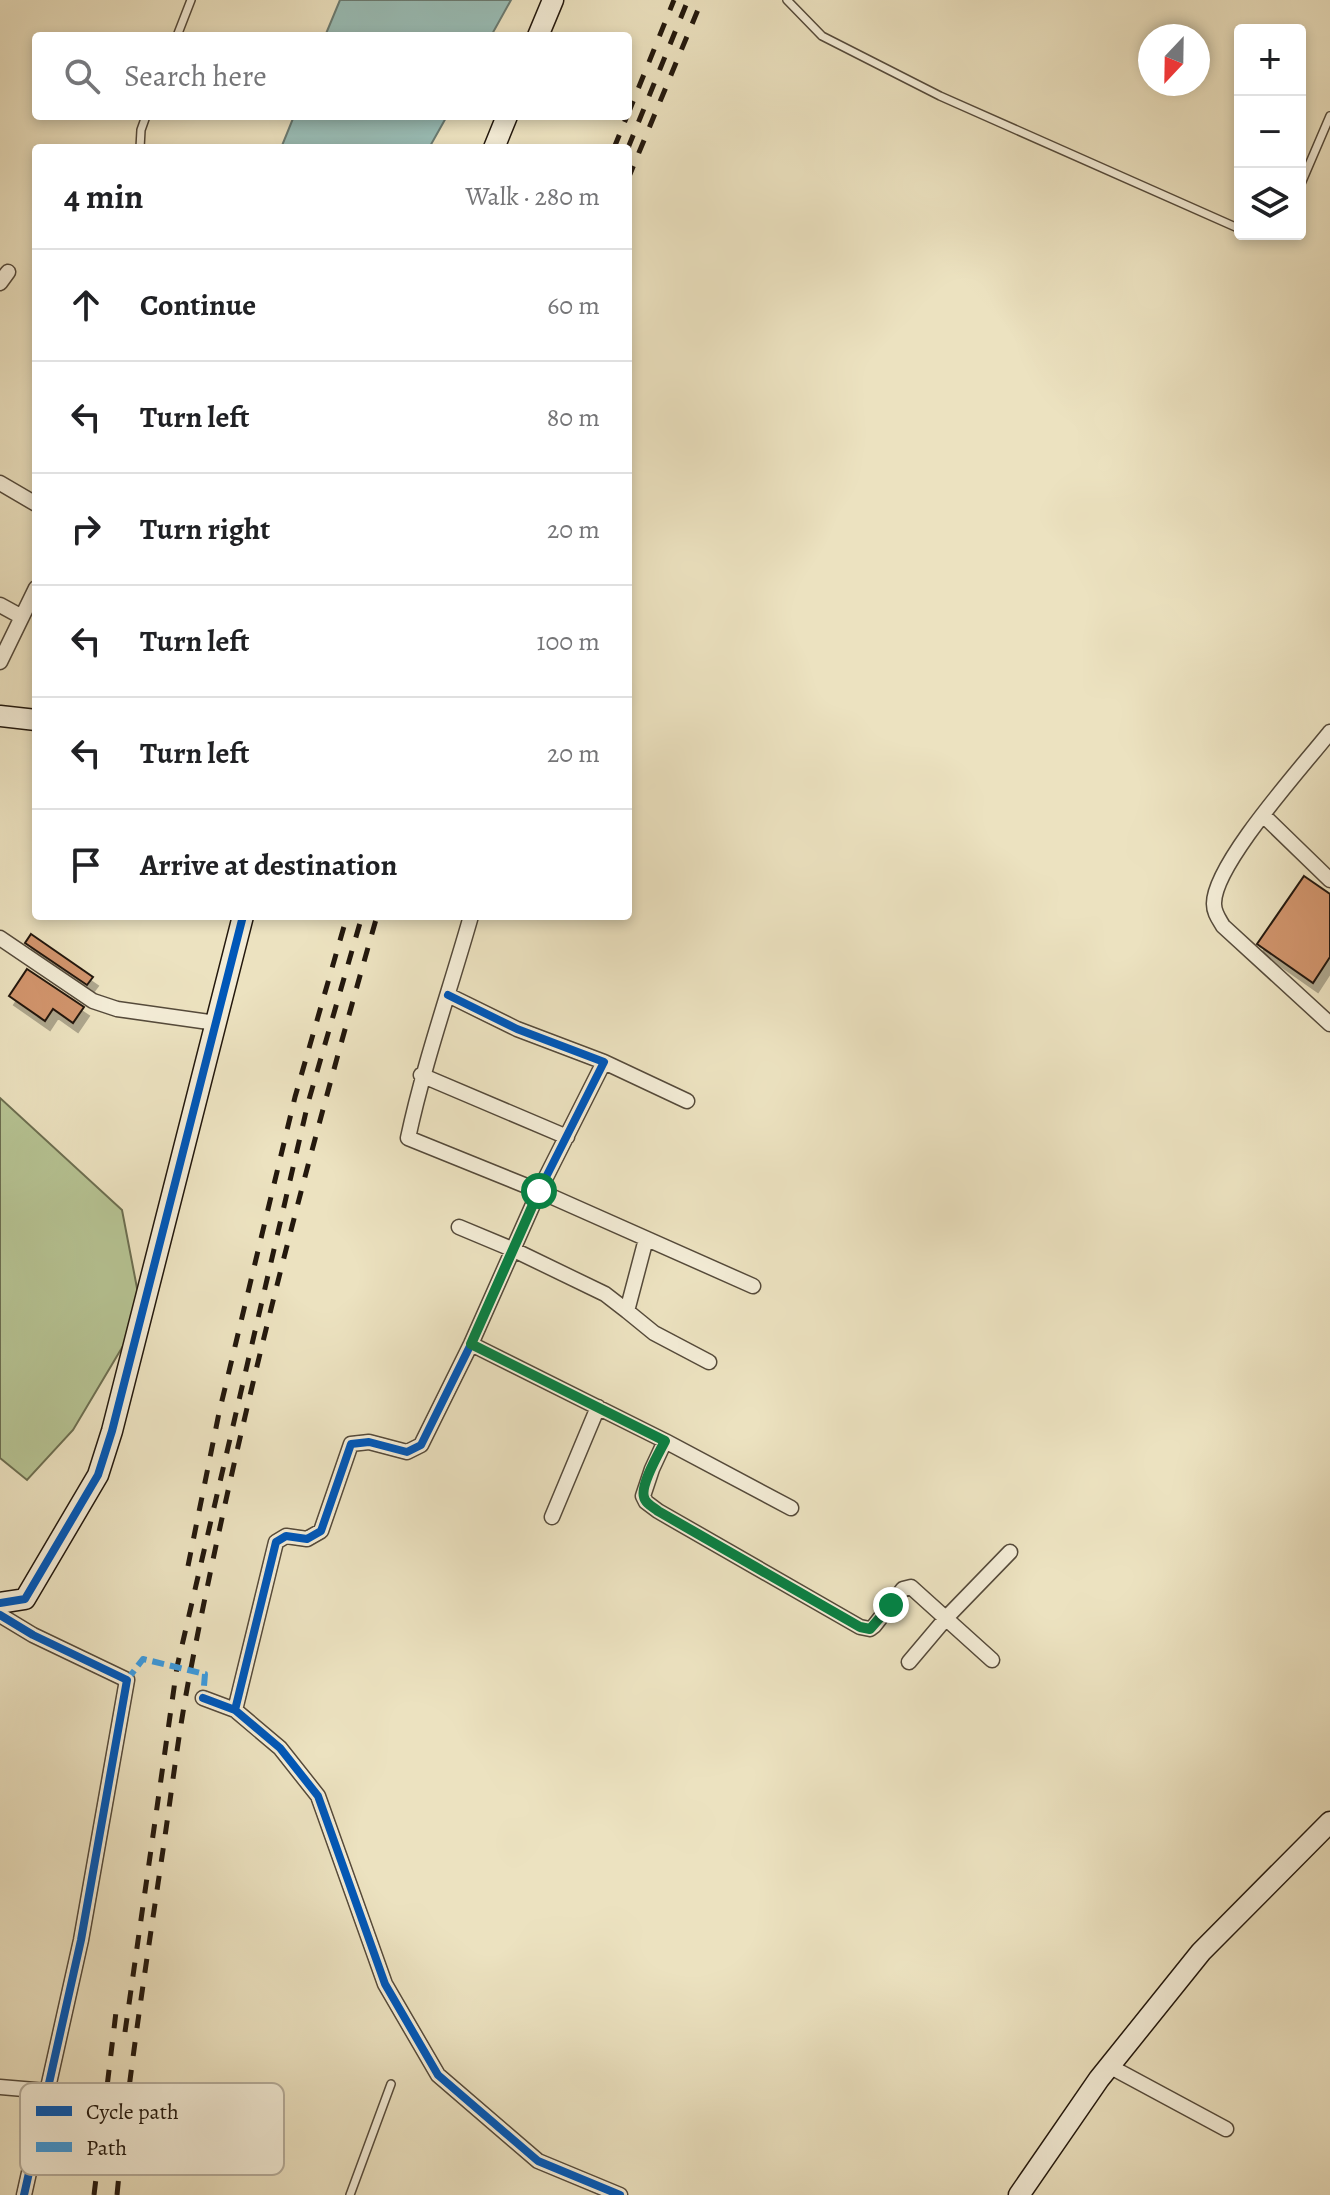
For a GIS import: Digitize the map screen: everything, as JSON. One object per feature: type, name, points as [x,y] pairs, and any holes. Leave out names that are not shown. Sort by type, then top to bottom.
[{"type":"street","points":[[540,32],[553,0]]},
{"type":"street","points":[[496,144],[505,120]]},
{"type":"street","points":[[0,483],[32,502]]},
{"type":"street","points":[[0,662],[32,599]]},
{"type":"street","points":[[0,605],[22,617]]},
{"type":"street","points":[[0,716],[32,720]]},
{"type":"street","points":[[1330,732],[1235,852],[1219,881],[1214,902],[1216,915],[1223,926],[1330,1024]]},
{"type":"street","points":[[1264,816],[1330,880]]},
{"type":"street","points":[[0,1603],[25,1599],[98,1475],[242,920]]},
{"type":"street","points":[[470,920],[421,1075],[408,1138],[539,1191],[753,1286]]},
{"type":"street","points":[[0,938],[93,1001],[117,1009],[216,1023]]},
{"type":"street","points":[[448,995],[517,1029],[604,1062],[687,1101]]},
{"type":"street","points":[[235,1710],[276,1542],[286,1536],[307,1539],[321,1531],[351,1444],[369,1442],[407,1452],[421,1445],[471,1344],[539,1191],[604,1062]]},
{"type":"street","points":[[421,1075],[567,1137]]},
{"type":"street","points":[[459,1227],[605,1294],[654,1333],[709,1362]]},
{"type":"street","points":[[627,1311],[646,1239]]},
{"type":"street","points":[[471,1344],[791,1508]]},
{"type":"street","points":[[552,1517],[598,1407]]},
{"type":"street","points":[[665,1441],[648,1477],[643,1496],[658,1511],[860,1627],[870,1629],[874,1626],[903,1589],[909,1587],[947,1617],[992,1660]]},
{"type":"street","points":[[909,1662],[947,1617],[1010,1552]]},
{"type":"street","points":[[0,1615],[33,1635],[127,1680],[81,1940],[49,2083]]},
{"type":"street","points":[[203,1698],[235,1710],[280,1748],[318,1796],[385,1984],[438,2075],[538,2161],[620,2195]]},
{"type":"street","points":[[1019,2195],[1109,2066],[1201,1952],[1330,1822]]},
{"type":"street","points":[[1109,2066],[1226,2129]]},
{"type":"street","points":[[0,2087],[20,2089]]},
{"type":"street","points":[[24,2195],[28,2175]]},
{"type":"lane","points":[[179,32],[191,0]]},
{"type":"lane","points":[[787,0],[822,36],[927,90],[1234,226]]},
{"type":"lane","points":[[1306,172],[1330,116]]},
{"type":"lane","points":[[140,144],[145,120]]},
{"type":"lane","points":[[350,2195],[391,2084]]},
{"type":"green space","points":[[0,1098],[122,1210],[142,1314],[73,1430],[27,1480],[0,1458]]},
{"type":"water","points":[[340,0],[511,0],[493,32],[327,32]]},
{"type":"water","points":[[292,120],[445,120],[431,144],[283,144]]},
{"type":"building","points":[[1304,876],[1330,894],[1330,957],[1313,983],[1257,944]]},
{"type":"building","points":[[31,934],[93,977],[87,985],[25,943]]},
{"type":"building","points":[[27,969],[84,1007],[73,1023],[53,1009],[45,1021],[9,996]]},
{"type":"railway","points":[[632,104],[674,0]]},
{"type":"railway","points":[[630,144],[688,0]]},
{"type":"railway","points":[[632,169],[702,0]]},
{"type":"railway","points":[[616,144],[625,120]]},
{"type":"railway","points":[[188,1566],[219,1413],[295,1097],[346,920]]},
{"type":"railway","points":[[125,2032],[177,1667],[308,1103],[361,920]]},
{"type":"railway","points":[[130,2083],[179,1736],[210,1573],[276,1290],[376,920]]},
{"type":"railway","points":[[107,2083],[116,2012]]},
{"type":"railway","points":[[94,2195],[96,2175]]},
{"type":"railway","points":[[117,2195],[119,2175]]},
{"type":"marked path","points":[[127,1680],[143,1659],[205,1674],[203,1698]]},
{"type":"cycle path","points":[[0,1603],[25,1599],[98,1475],[112,1431],[242,920]]},
{"type":"cycle path","points":[[235,1710],[276,1542],[286,1536],[307,1539],[321,1531],[351,1444],[369,1442],[407,1452],[421,1445],[471,1344],[539,1191],[604,1062],[517,1029],[448,995]]},
{"type":"cycle path","points":[[0,1615],[33,1635],[127,1680],[81,1940],[49,2083]]},
{"type":"cycle path","points":[[203,1698],[235,1710],[280,1748],[318,1796],[385,1984],[438,2075],[538,2161],[620,2195]]},
{"type":"cycle path","points":[[24,2195],[28,2175]]},
{"type":"route","points":[[539,1191],[471,1344],[665,1441],[644,1486],[646,1502],[658,1511],[860,1627],[870,1629],[891,1605]]}]
